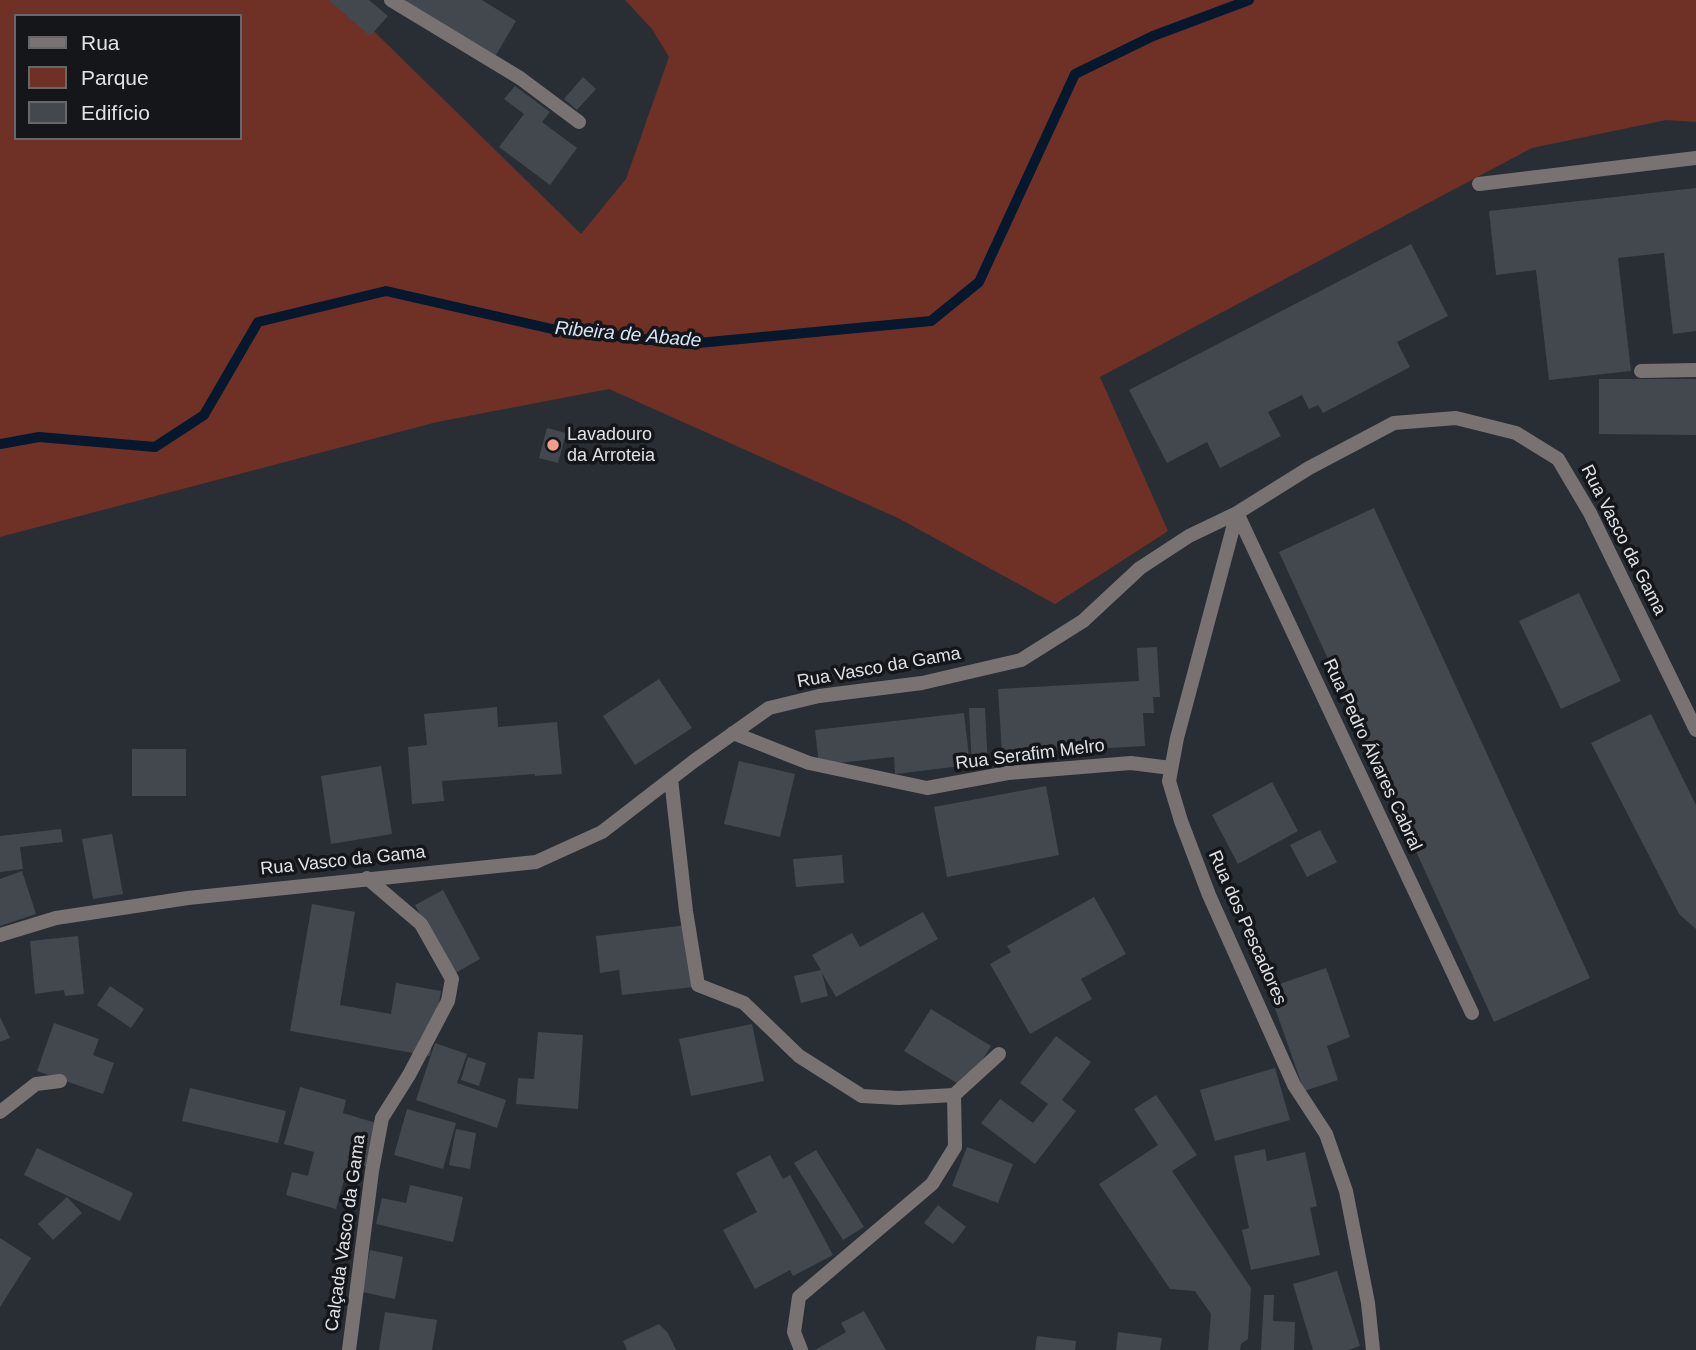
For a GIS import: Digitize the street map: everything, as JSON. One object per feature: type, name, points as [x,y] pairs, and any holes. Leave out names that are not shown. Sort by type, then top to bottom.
[{"type":"street","points":[[391,0],[520,78],[579,122]]},
{"type":"street","points":[[1479,184],[1696,158]]},
{"type":"street","points":[[1641,371],[1696,370]]},
{"type":"street","name":"Rua Vasco da Gama","points":[[0,935],[69,916],[188,898],[536,862],[602,832],[769,708],[819,696],[922,683],[1021,660],[1083,621],[1140,568],[1189,536],[1237,513],[1309,468],[1394,423],[1456,418],[1516,433],[1558,459],[1590,513],[1696,730]]},
{"type":"street","name":"Rua dos Pescadores","points":[[1237,513],[1177,738],[1169,781],[1209,895],[1294,1085],[1326,1134],[1346,1191],[1368,1303],[1373,1350]]},
{"type":"street","name":"Rua Pedro Álvares Cabral","points":[[1237,513],[1472,1013]]},
{"type":"street","name":"Rua Serafim Melro","points":[[733,733],[809,763],[927,788],[1021,772],[1131,763],[1171,768]]},
{"type":"street","points":[[671,779],[686,911],[698,985],[744,1003],[799,1056],[862,1096],[900,1098],[954,1095],[999,1054]]},
{"type":"street","name":"Calçada Vasco da Gama","points":[[349,1350],[372,1171],[382,1118],[409,1075],[448,1001],[452,979],[421,924],[367,878]]},
{"type":"street","points":[[0,1112],[36,1084],[60,1081]]},
{"type":"street","points":[[801,1350],[794,1332],[800,1297],[932,1184],[955,1147],[954,1095]]},
{"type":"green space","points":[[0,0],[342,0],[581,234],[626,179],[669,57],[652,29],[625,0],[1696,0],[1696,122],[1666,120],[1532,148],[1100,377],[1168,531],[1055,604],[898,518],[609,389],[437,422],[0,537]]},
{"type":"building","points":[[329,0],[369,0],[388,16],[370,36]]},
{"type":"building","points":[[406,0],[482,0],[516,21],[496,55],[404,3]]},
{"type":"building","points":[[583,77],[596,89],[577,110],[564,99]]},
{"type":"building","points":[[515,86],[550,112],[542,122],[577,148],[550,185],[499,147],[524,114],[504,99]]},
{"type":"building","points":[[1696,188],[1696,331],[1673,334],[1664,253],[1618,258],[1631,371],[1549,380],[1536,270],[1496,275],[1489,211]]},
{"type":"building","points":[[1411,244],[1448,316],[1397,342],[1410,367],[1323,413],[1318,405],[1309,409],[1302,395],[1268,412],[1281,436],[1220,468],[1207,442],[1167,463],[1129,390]]},
{"type":"building","points":[[1599,379],[1696,379],[1696,435],[1599,434]]},
{"type":"building","name":"Lavadouro da Arroteia","points":[[547,428],[566,433],[558,463],[539,458]]},
{"type":"building","points":[[1374,508],[1590,978],[1494,1022],[1279,552]]},
{"type":"building","points":[[1579,593],[1621,681],[1561,709],[1519,621]]},
{"type":"building","points":[[1157,647],[1160,697],[1153,697],[1154,713],[1143,713],[1145,746],[1002,754],[998,689],[1139,681],[1137,648]]},
{"type":"building","points":[[659,679],[692,728],[635,765],[603,716]]},
{"type":"building","points":[[497,707],[498,727],[557,722],[562,774],[442,781],[444,801],[412,804],[408,747],[427,745],[424,714]]},
{"type":"building","points":[[969,708],[985,708],[988,768],[972,769]]},
{"type":"building","points":[[964,713],[970,765],[895,774],[894,757],[819,765],[815,730]]},
{"type":"building","points":[[1651,714],[1696,805],[1696,929],[1679,914],[1591,743]]},
{"type":"building","points":[[132,749],[186,749],[186,796],[132,796]]},
{"type":"building","points":[[739,761],[795,774],[780,837],[724,824]]},
{"type":"building","points":[[381,766],[392,834],[331,844],[321,776]]},
{"type":"building","points":[[1272,782],[1298,831],[1238,864],[1212,815]]},
{"type":"building","points":[[1046,786],[1059,855],[947,877],[934,807]]},
{"type":"building","points":[[61,829],[63,842],[20,847],[23,869],[0,872],[0,836]]},
{"type":"building","points":[[1320,830],[1337,862],[1307,877],[1290,845]]},
{"type":"building","points":[[112,834],[123,894],[93,899],[82,839]]},
{"type":"building","points":[[842,855],[844,883],[796,887],[793,859]]},
{"type":"building","points":[[22,871],[36,914],[0,926],[0,879]]},
{"type":"building","points":[[443,890],[480,959],[452,975],[415,905]]},
{"type":"building","points":[[1094,897],[1126,954],[1081,979],[1092,999],[1030,1034],[990,964],[1011,952],[1007,946]]},
{"type":"building","points":[[312,904],[355,912],[340,1005],[391,1014],[396,983],[441,991],[430,1056],[290,1031]]},
{"type":"building","points":[[923,912],[938,939],[836,997],[822,973],[828,996],[801,1003],[794,976],[821,970],[812,955],[852,933],[860,947]]},
{"type":"building","points":[[687,925],[694,987],[622,995],[619,970],[600,973],[596,936]]},
{"type":"building","points":[[78,936],[84,994],[65,996],[64,990],[35,994],[30,941]]},
{"type":"building","points":[[1326,968],[1350,1037],[1327,1046],[1338,1080],[1304,1091],[1268,988]]},
{"type":"building","points":[[110,986],[144,1009],[131,1028],[97,1005]]},
{"type":"building","points":[[931,1009],[991,1046],[965,1088],[904,1051]]},
{"type":"building","points":[[0,1017],[10,1038],[0,1042]]},
{"type":"building","points":[[54,1023],[99,1039],[93,1055],[114,1063],[103,1094],[37,1071]]},
{"type":"building","points":[[752,1024],[764,1081],[691,1096],[679,1039]]},
{"type":"building","points":[[538,1032],[583,1035],[578,1109],[516,1104],[518,1078],[534,1079]]},
{"type":"building","points":[[1056,1036],[1091,1062],[1062,1100],[1076,1111],[1035,1164],[981,1123],[1000,1099],[1033,1123],[1048,1104],[1020,1083]]},
{"type":"building","points":[[435,1043],[467,1054],[457,1083],[506,1100],[497,1128],[416,1100]]},
{"type":"building","points":[[468,1057],[486,1063],[479,1086],[461,1080]]},
{"type":"building","points":[[1275,1068],[1290,1120],[1215,1141],[1200,1090]]},
{"type":"building","points":[[300,1087],[346,1100],[343,1113],[383,1125],[371,1168],[349,1162],[336,1209],[286,1195],[292,1172],[308,1176],[314,1152],[284,1144]]},
{"type":"building","points":[[190,1088],[286,1111],[278,1143],[182,1121]]},
{"type":"building","points":[[1156,1095],[1197,1155],[1172,1171],[1251,1288],[1248,1339],[1241,1344],[1240,1350],[1208,1350],[1211,1314],[1195,1291],[1170,1289],[1099,1184],[1158,1145],[1134,1109]]},
{"type":"building","points":[[407,1109],[456,1123],[443,1169],[394,1155]]},
{"type":"building","points":[[456,1129],[476,1133],[470,1169],[449,1165]]},
{"type":"building","points":[[967,1147],[1013,1164],[998,1203],[952,1186]]},
{"type":"building","points":[[37,1148],[133,1193],[120,1221],[24,1175]]},
{"type":"building","points":[[1265,1149],[1267,1161],[1305,1152],[1317,1206],[1310,1208],[1320,1255],[1251,1270],[1242,1230],[1249,1228],[1234,1156]]},
{"type":"building","points":[[816,1150],[864,1227],[843,1240],[794,1163]]},
{"type":"building","points":[[770,1155],[783,1179],[790,1175],[833,1255],[793,1276],[790,1270],[755,1289],[723,1230],[757,1212],[736,1173]]},
{"type":"building","points":[[410,1185],[463,1197],[453,1242],[376,1224],[382,1198],[406,1203]]},
{"type":"building","points":[[67,1197],[82,1213],[53,1240],[38,1224]]},
{"type":"building","points":[[938,1205],[966,1227],[953,1244],[924,1223]]},
{"type":"building","points":[[0,1238],[31,1258],[0,1307]]},
{"type":"building","points":[[370,1250],[403,1257],[395,1299],[362,1292]]},
{"type":"building","points":[[1337,1271],[1360,1346],[1348,1350],[1313,1350],[1293,1284]]},
{"type":"building","points":[[1264,1295],[1274,1295],[1273,1321],[1295,1322],[1294,1350],[1261,1350]]},
{"type":"building","points":[[864,1311],[886,1350],[815,1350],[846,1332],[841,1323]]},
{"type":"building","points":[[385,1312],[437,1320],[432,1350],[379,1350]]},
{"type":"building","points":[[659,1324],[668,1333],[676,1350],[627,1350],[623,1341]]},
{"type":"building","points":[[1118,1332],[1162,1338],[1160,1350],[1116,1350]]},
{"type":"building","points":[[1037,1336],[1076,1341],[1075,1350],[1035,1350]]},
{"type":"waterway","name":"Ribeira de Abade","points":[[0,444],[39,437],[155,447],[204,415],[258,322],[386,291],[552,329],[688,344],[931,321],[979,282],[1075,74],[1153,36],[1249,0]]},
{"type":"place","name":"Lavadouro da Arroteia","points":[[553,445]]}]
